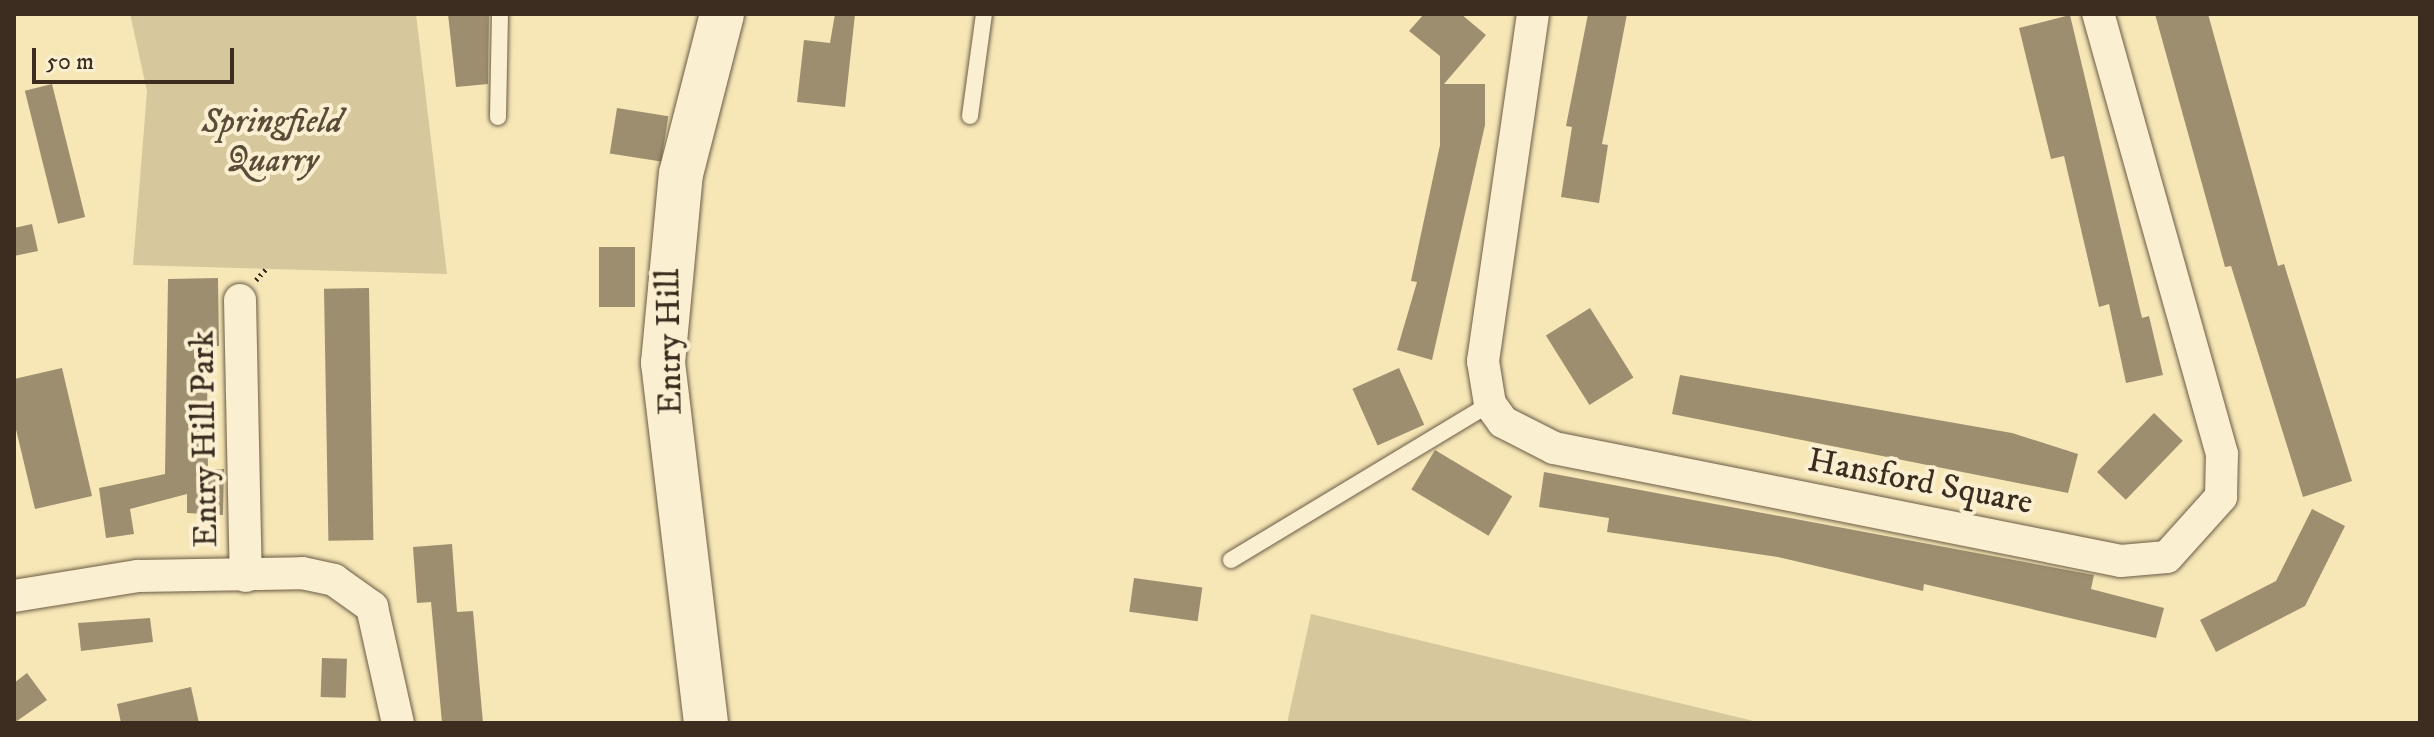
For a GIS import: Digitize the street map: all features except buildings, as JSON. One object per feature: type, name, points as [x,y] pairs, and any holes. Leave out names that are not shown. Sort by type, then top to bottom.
[{"type":"street","name":"Entry Hill","points":[[706,723],[663,363],[678,188],[722,14]]},
{"type":"street","points":[[1490,404],[1483,361],[1533,14]]},
{"type":"street","name":"Hansford Square","points":[[1490,404],[1525,438],[1554,448],[2121,561],[2167,557],[2221,497],[2222,454],[2098,14]]},
{"type":"street","name":"Entry Hill Park","points":[[240,300],[246,576]]},
{"type":"street","name":"Entry Hill Park","points":[[14,596],[138,576],[334,580],[372,607],[398,723]]},
{"type":"lane","points":[[498,117],[500,14]]},
{"type":"lane","points":[[970,116],[984,14]]},
{"type":"lane","points":[[1231,560],[1490,404]]},
{"type":"green space","name":"Springfield Quarry","points":[[130,14],[416,14],[447,274],[133,265],[147,91]]},
{"type":"green space","points":[[1311,614],[1762,723],[1287,723]]}]
